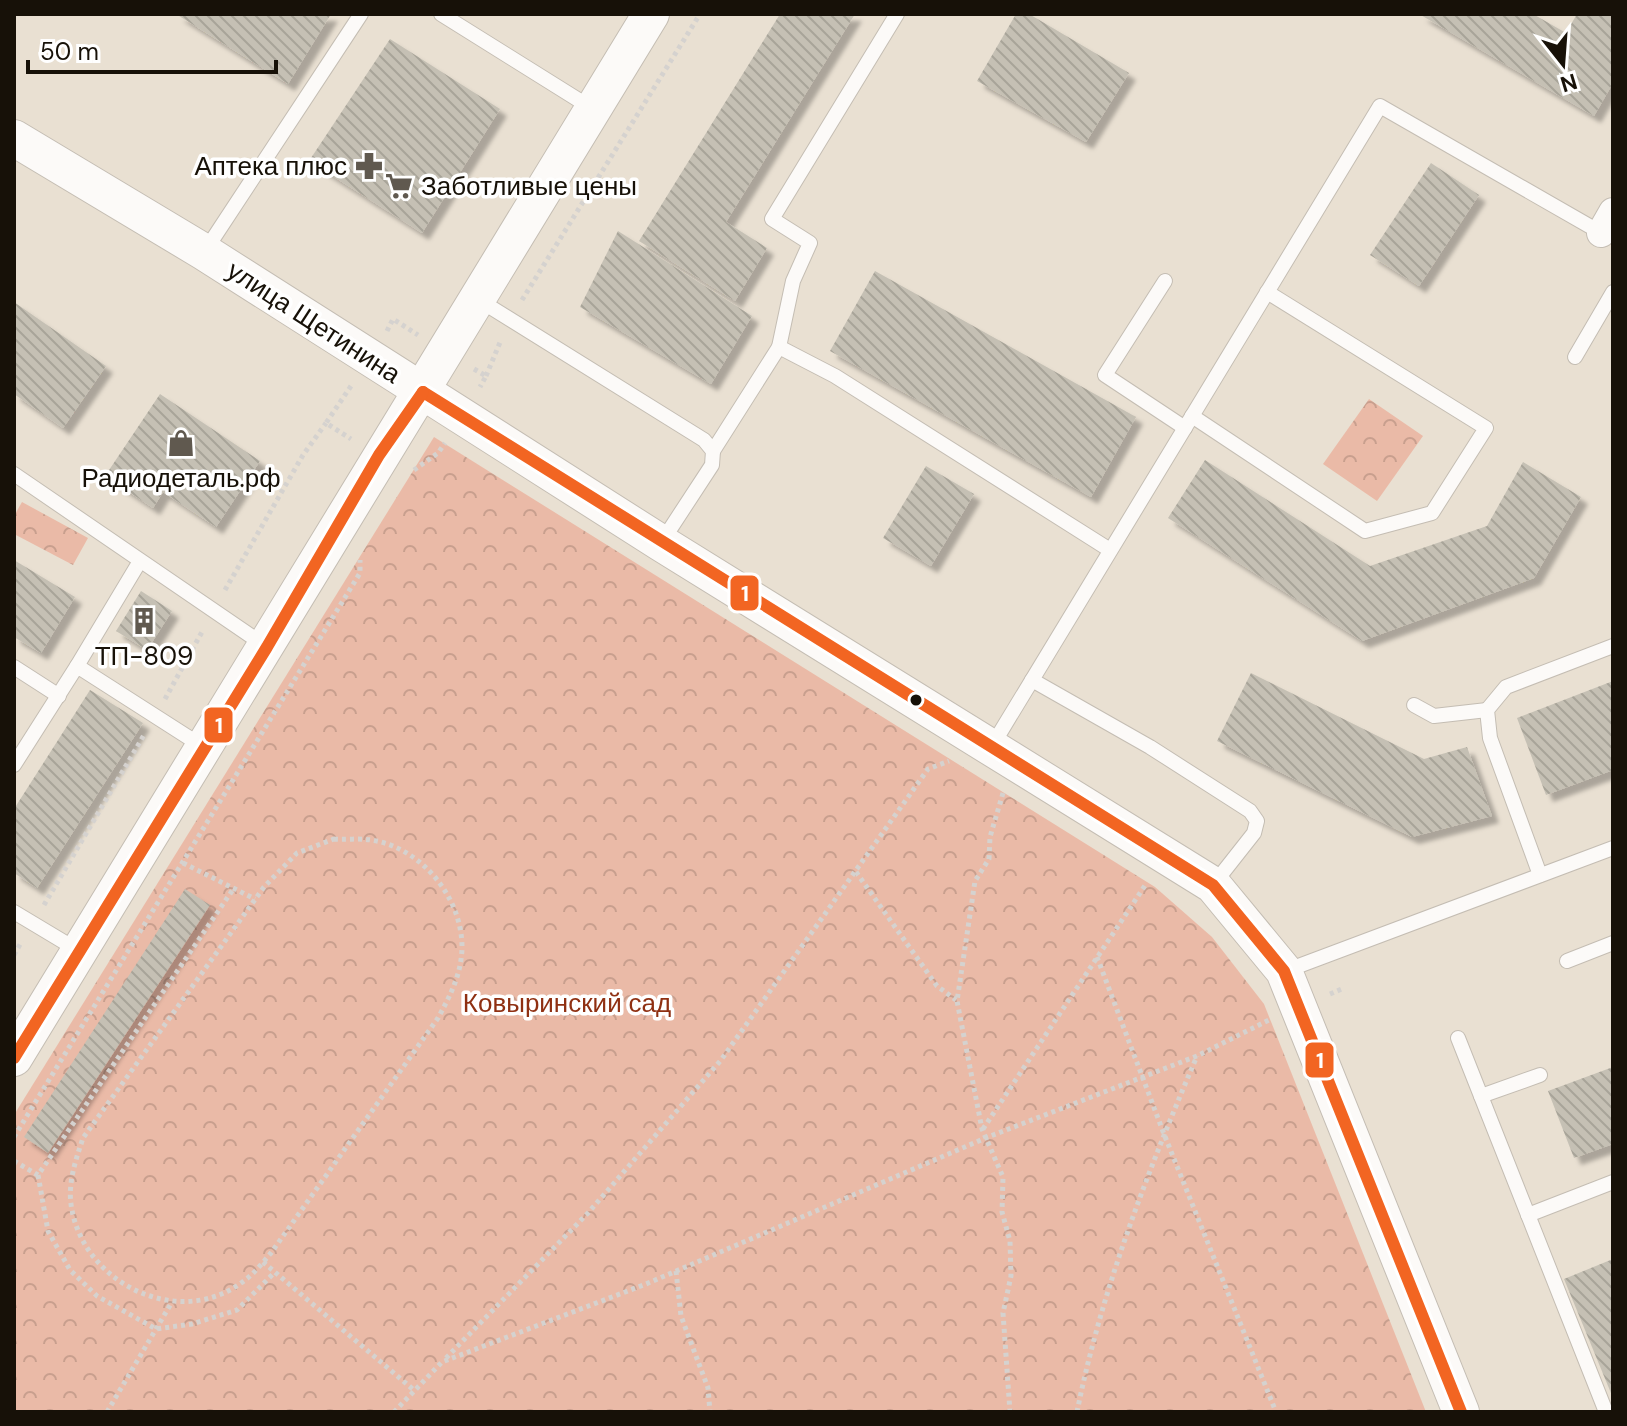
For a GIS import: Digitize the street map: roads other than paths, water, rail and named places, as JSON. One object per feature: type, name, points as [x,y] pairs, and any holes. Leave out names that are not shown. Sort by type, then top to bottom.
[{"type":"street","points":[[14,1058],[267,647],[379,455],[423,392],[651,14]]},
{"type":"street","name":"улица Щетинина","points":[[14,138],[204,252],[661,543],[1213,885],[1284,971],[1461,1412]]},
{"type":"lane","points":[[204,252],[361,14]]},
{"type":"lane","points":[[441,14],[594,110]]},
{"type":"lane","points":[[661,543],[712,465],[713,451],[779,347],[793,281],[810,243],[772,219],[897,14]]},
{"type":"lane","points":[[1002,753],[1032,680],[1380,106],[1609,228]]},
{"type":"lane","points":[[1165,281],[1105,375],[1188,422],[1365,531],[1432,513],[1486,428],[1267,292]]},
{"type":"lane","points":[[1575,357],[1613,292]]},
{"type":"lane","points":[[479,300],[704,440],[713,451]]},
{"type":"lane","points":[[779,347],[835,376],[1110,550]]},
{"type":"lane","points":[[14,474],[267,647]]},
{"type":"lane","points":[[14,765],[140,561]]},
{"type":"lane","points":[[1414,705],[1434,716],[1487,710],[1506,687],[1613,646]]},
{"type":"lane","points":[[77,666],[205,748]]},
{"type":"lane","points":[[14,667],[59,696]]},
{"type":"lane","points":[[1032,680],[1150,747],[1250,811],[1257,821],[1254,833],[1213,885]]},
{"type":"lane","points":[[1487,710],[1490,738],[1540,875]]},
{"type":"lane","points":[[1284,971],[1613,848]]},
{"type":"lane","points":[[14,912],[81,952]]},
{"type":"lane","points":[[1567,961],[1613,943]]},
{"type":"lane","points":[[1458,1038],[1606,1412]]},
{"type":"lane","points":[[1481,1096],[1540,1075]]},
{"type":"lane","points":[[1528,1215],[1613,1182]]},
{"type":"place","name":"Аптека плюс","points":[[369,166]]},
{"type":"place","name":"Заботливые цены","points":[[399,186]]},
{"type":"place","name":"Радиодеталь.рф","points":[[181,443]]},
{"type":"place","name":"ТП-809","points":[[144,621]]},
{"type":"park label","name":"Ковыринский сад","points":[[567,1003]]}]
